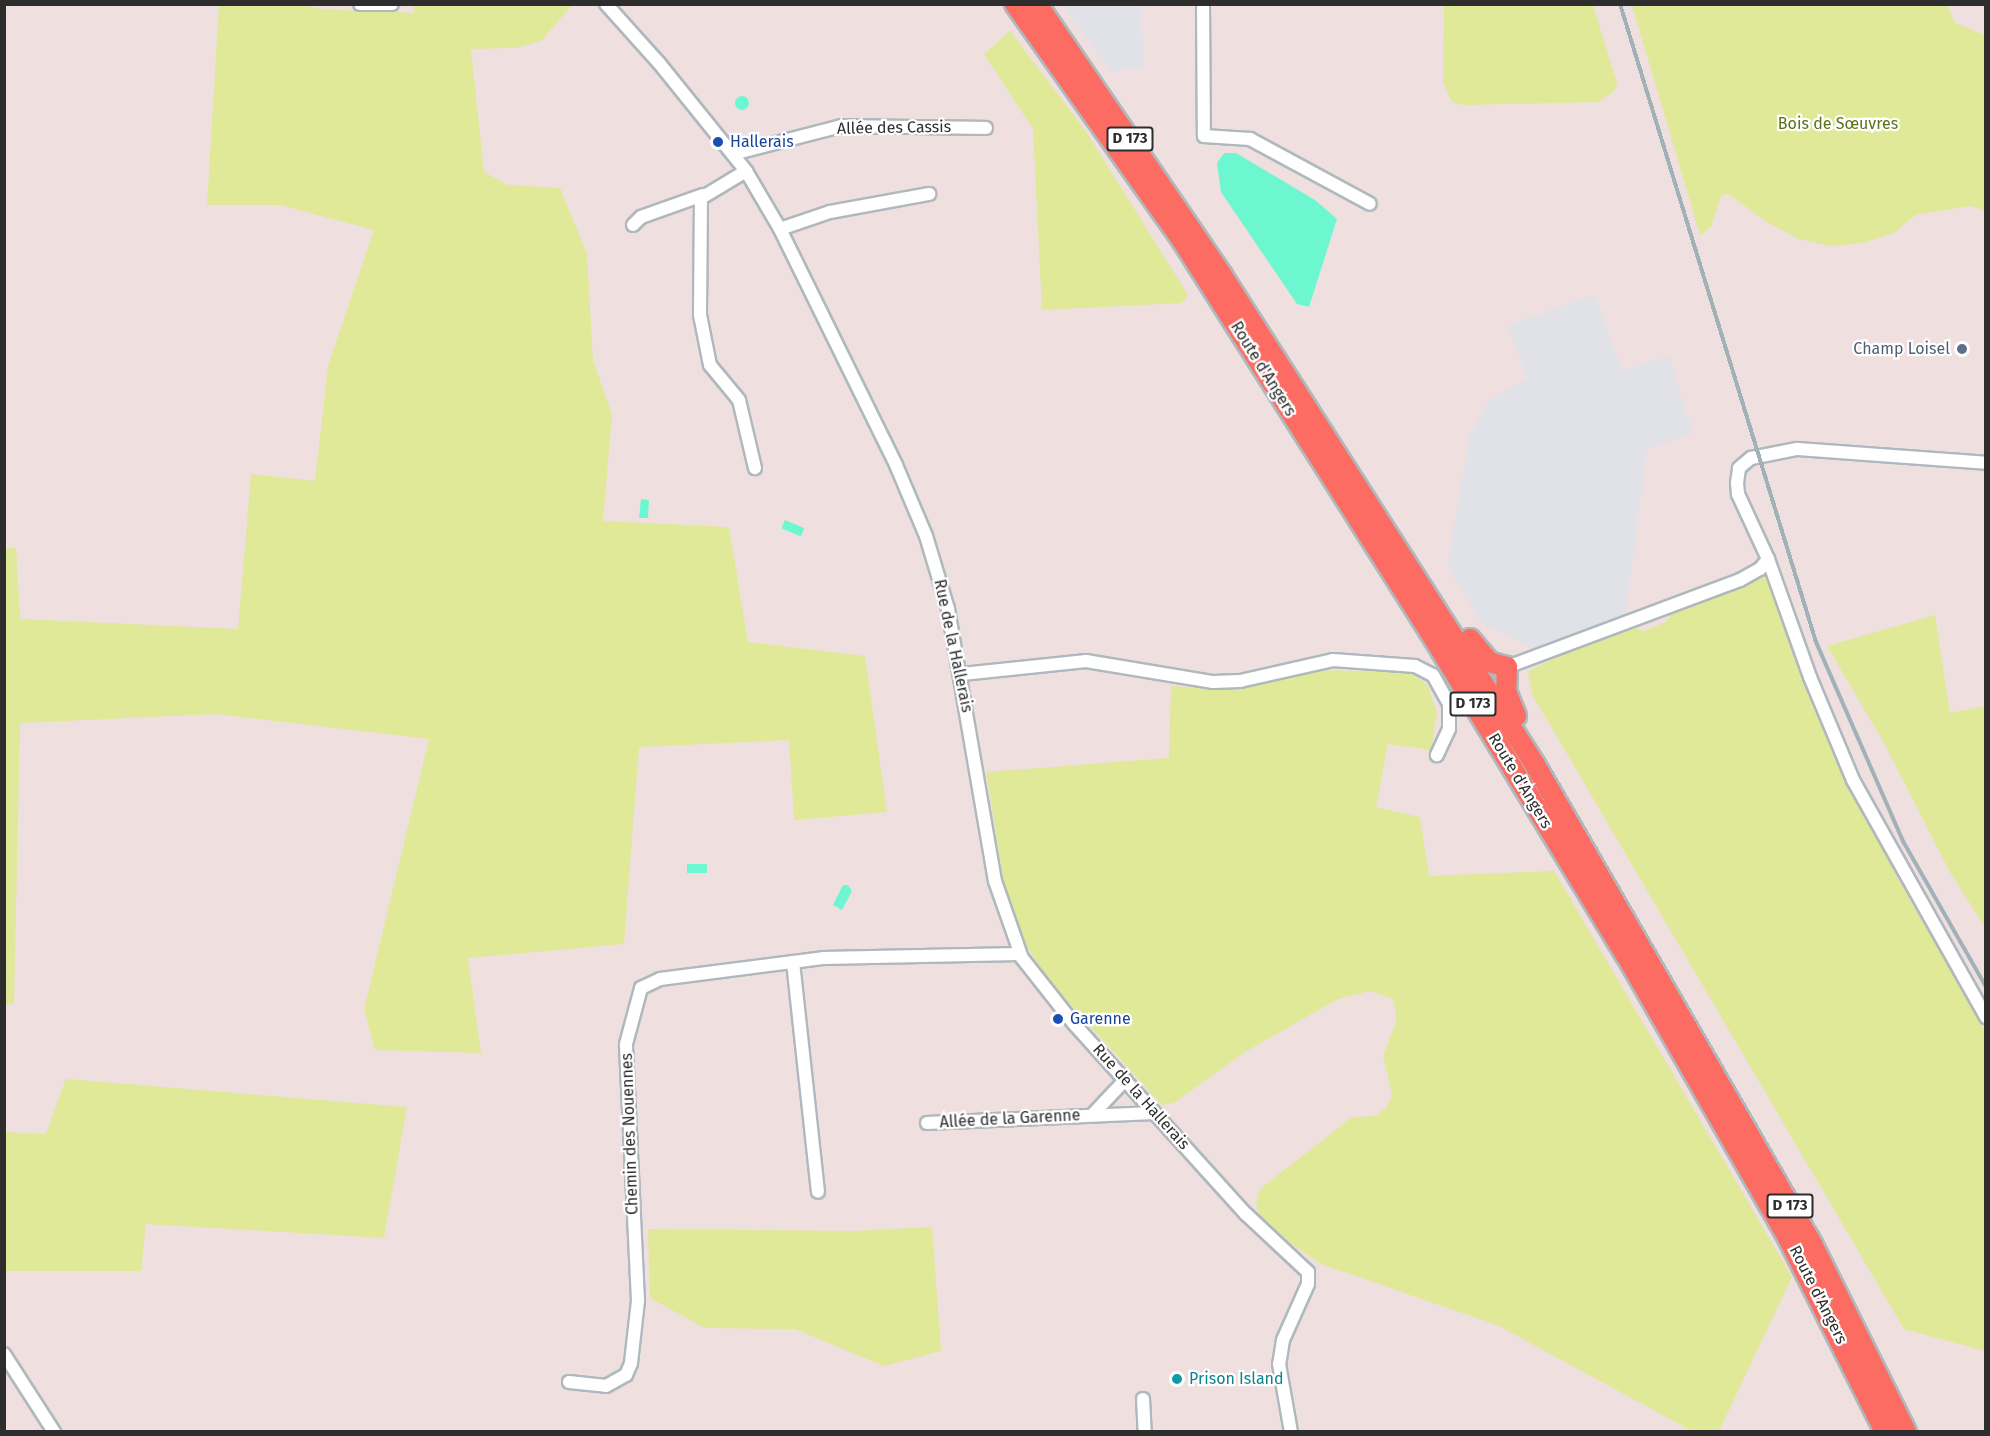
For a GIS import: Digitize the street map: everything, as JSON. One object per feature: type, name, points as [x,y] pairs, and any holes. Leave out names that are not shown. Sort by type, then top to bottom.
[{"type":"highway","name":"Route d'Angers","points":[[1015,4],[1182,240],[1528,794],[1626,955],[1788,1238],[1885,1431]]},
{"type":"highway","name":"Route d'Angers","points":[[1036,4],[1221,274],[1405,556],[1534,763],[1714,1071],[1858,1332],[1906,1431]]},
{"type":"highway","points":[[1047,4],[1062,39]]},
{"type":"highway","points":[[1405,556],[1422,566],[1478,652],[1489,662],[1506,667],[1508,697],[1528,739],[1534,763]]},
{"type":"highway","points":[[1858,1332],[1876,1347],[1920,1431]]},
{"type":"street","points":[[360,4],[392,4]]},
{"type":"street","name":"Rue de la Hallerais","points":[[606,4],[746,171],[780,229],[915,509],[942,588],[962,674],[995,881],[1019,954],[1032,974],[1246,1214],[1304,1265],[1309,1280],[1284,1340],[1279,1364],[1291,1431]]},
{"type":"street","points":[[1203,4],[1204,136],[1250,139],[1370,204]]},
{"type":"street","name":"Allée des Cassis","points":[[733,154],[841,126],[986,128]]},
{"type":"street","points":[[633,225],[641,217],[703,195],[746,171]]},
{"type":"street","points":[[780,229],[830,212],[929,194]]},
{"type":"street","points":[[703,195],[700,296],[704,345],[710,365],[739,400],[755,468]]},
{"type":"street","points":[[1986,463],[1797,449],[1757,456],[1739,468],[1738,494],[1768,559],[1810,677],[1853,780],[1986,1017]]},
{"type":"street","points":[[1506,667],[1745,578],[1768,559]]},
{"type":"street","points":[[962,674],[1086,661],[1213,682],[1240,681],[1318,661],[1415,666],[1433,675],[1445,694],[1451,716],[1437,755]]},
{"type":"street","name":"Chemin des Nouennes","points":[[569,1382],[606,1386],[626,1375],[631,1364],[638,1300],[626,1044],[641,988],[660,979],[834,957],[1019,954]]},
{"type":"street","points":[[793,962],[818,1192]]},
{"type":"street","name":"Allée de la Garenne","points":[[1093,1114],[1125,1080]]},
{"type":"street","name":"Allée de la Garenne","points":[[927,1123],[1155,1113]]},
{"type":"street","points":[[4,1354],[54,1431]]},
{"type":"street","points":[[1143,1399],[1145,1431]]},
{"type":"shaded area","points":[[1063,5],[1141,5],[1144,67],[1111,72]]},
{"type":"shaded area","points":[[742,96],[747,98],[749,103],[747,108],[742,110],[737,108],[735,103],[737,98]]},
{"type":"shaded area","points":[[1224,153],[1236,153],[1315,200],[1337,219],[1309,307],[1297,304],[1221,192],[1217,163]]},
{"type":"shaded area","points":[[1595,295],[1622,371],[1669,356],[1693,434],[1647,449],[1626,614],[1532,648],[1481,622],[1447,565],[1470,435],[1490,399],[1527,379],[1508,325]]},
{"type":"shaded area","points":[[641,499],[649,500],[648,518],[639,518]]},
{"type":"shaded area","points":[[785,520],[804,528],[801,536],[781,528]]},
{"type":"shaded area","points":[[687,864],[707,864],[707,873],[687,873]]},
{"type":"shaded area","points":[[843,885],[848,885],[852,891],[842,910],[833,905]]},
{"type":"green space","points":[[302,4],[321,9],[414,13],[414,5],[572,5],[541,41],[515,48],[471,49],[484,172],[508,185],[560,188],[587,254],[593,360],[612,415],[603,521],[729,527],[748,642],[865,656],[887,812],[794,820],[789,740],[639,747],[624,944],[468,958],[481,1053],[375,1050],[364,1009],[429,739],[216,714],[20,723],[14,1004],[5,1005],[5,549],[16,547],[20,619],[238,629],[251,474],[315,481],[328,366],[374,230],[280,205],[207,205],[219,5]]},
{"type":"green space","points":[[1444,5],[1593,5],[1617,83],[1615,90],[1599,102],[1463,105],[1452,102],[1443,82]]},
{"type":"green space","name":"Bois de Sœuvres","points":[[1632,5],[1947,5],[1955,23],[1985,35],[1985,210],[1969,206],[1915,215],[1894,233],[1863,243],[1831,246],[1799,239],[1765,221],[1727,193],[1721,196],[1711,227],[1700,235]]},
{"type":"green space","points":[[1010,31],[1085,130],[1188,295],[1181,303],[1042,310],[1033,129],[984,54]]},
{"type":"green space","points":[[1767,572],[1849,783],[1896,875],[1985,1031],[1985,1351],[1904,1329],[1532,694],[1528,671],[1626,625],[1644,631],[1666,622],[1675,607]]},
{"type":"green space","points":[[1935,615],[1950,713],[1985,706],[1985,927],[1950,872],[1883,741],[1827,646]]},
{"type":"green space","points":[[1317,670],[1401,672],[1415,675],[1428,686],[1437,714],[1431,750],[1388,744],[1376,807],[1420,817],[1429,876],[1554,871],[1792,1277],[1719,1431],[1692,1431],[1497,1325],[1321,1264],[1286,1240],[1260,1216],[1256,1204],[1260,1189],[1352,1117],[1376,1116],[1387,1107],[1392,1094],[1383,1056],[1397,1019],[1393,999],[1370,991],[1338,999],[1245,1052],[1174,1103],[1162,1105],[1047,979],[1025,943],[1005,889],[986,772],[1169,758],[1171,686],[1236,690]]},
{"type":"green space","points":[[66,1079],[407,1107],[384,1238],[146,1224],[141,1271],[5,1271],[5,1132],[46,1134]]},
{"type":"green space","points":[[932,1227],[941,1351],[884,1366],[795,1329],[705,1328],[650,1298],[648,1229],[853,1231]]},
{"type":"railway","points":[[1620,4],[1816,642],[1904,843],[1986,987]]},
{"type":"place","name":"Hallerais","points":[[718,142]]},
{"type":"place","name":"Champ Loisel","points":[[1962,349]]},
{"type":"place","name":"Garenne","points":[[1058,1019]]},
{"type":"place","name":"Prison Island","points":[[1177,1379]]}]
